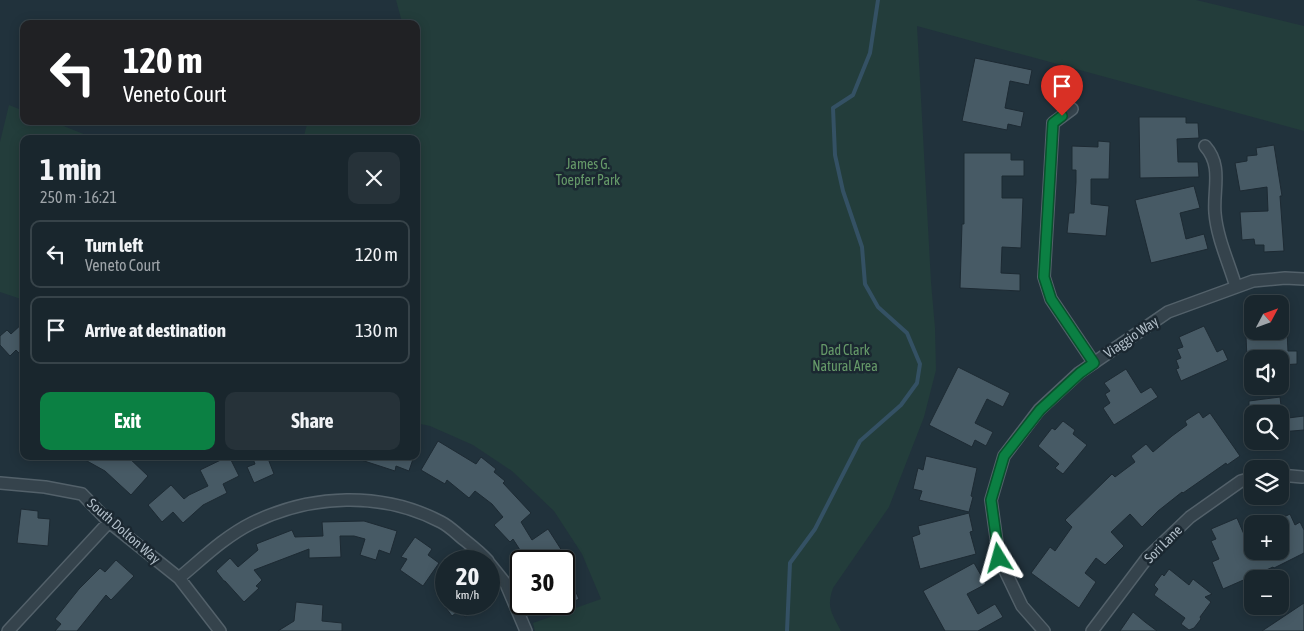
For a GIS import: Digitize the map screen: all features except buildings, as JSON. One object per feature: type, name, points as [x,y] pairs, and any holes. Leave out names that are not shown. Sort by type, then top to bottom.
[{"type":"street","points":[[1072,109],[1053,123],[1044,277],[1051,299],[1094,363]]},
{"type":"street","points":[[1205,146],[1212,153],[1216,165],[1218,180],[1215,213],[1236,287]]},
{"type":"street","name":"Viaggio Way","points":[[1044,631],[1022,606],[999,558],[991,500],[1004,456],[1040,410],[1080,373],[1168,312],[1253,281],[1285,278],[1304,279]]},
{"type":"street","points":[[1289,476],[1302,477]]},
{"type":"street","name":"Sori Lane","points":[[1092,631],[1147,558],[1190,517],[1244,480]]},
{"type":"street","name":"South Dolton Way","points":[[0,483],[46,487],[82,494],[109,522],[179,578],[220,631]]},
{"type":"street","points":[[179,578],[218,544],[251,524],[286,509],[318,501],[359,499],[408,508],[443,523],[477,550]]},
{"type":"street","points":[[8,631],[109,522]]},
{"type":"street","points":[[500,577],[506,584],[526,631]]},
{"type":"green space","points":[[396,0],[1196,0],[1304,26],[1304,131],[917,26],[936,370],[924,417],[889,507],[833,588],[830,606],[841,631],[535,631],[533,623],[556,615],[575,615],[575,608],[601,599],[582,554],[554,511],[512,471],[473,445],[430,426],[420,424],[420,135],[304,135],[307,125],[420,125],[420,20],[401,20]]},
{"type":"green space","points":[[9,105],[20,109],[20,125],[61,125],[86,135],[20,135],[20,299],[0,292],[0,142]]},
{"type":"waterway","points":[[787,631],[790,563],[815,529],[860,441],[901,405],[917,383],[920,364],[907,333],[878,307],[865,284],[862,247],[843,191],[835,155],[833,108],[853,95],[870,53],[878,0]]},
{"type":"route","points":[[999,558],[991,500],[1004,456],[1040,410],[1080,373],[1094,363],[1051,299],[1044,277],[1053,123],[1062,116]]},
{"type":"park label","name":"James G. Toepfer Park","points":[[588,172]]},
{"type":"park label","name":"Dad Clark Natural Area","points":[[845,358]]}]
